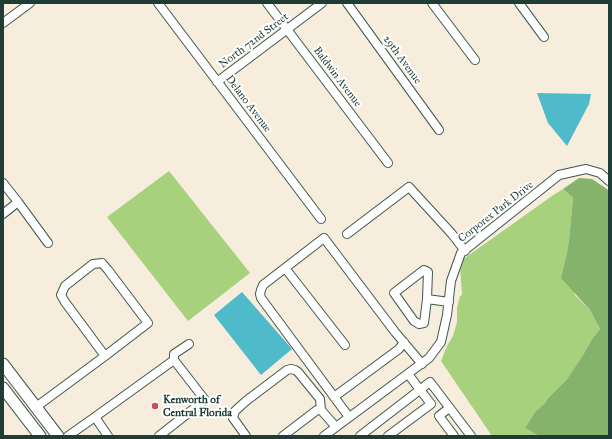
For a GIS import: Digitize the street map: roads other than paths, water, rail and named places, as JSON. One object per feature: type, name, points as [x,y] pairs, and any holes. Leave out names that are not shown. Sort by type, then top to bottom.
[{"type":"main road","points":[[3,364],[58,436]]},
{"type":"main road","points":[[3,388],[40,436]]},
{"type":"street","points":[[3,23],[30,3]]},
{"type":"street","name":"Delano Avenue","points":[[158,3],[320,219]]},
{"type":"street","name":"Baldwin Avenue","points":[[267,3],[388,163]]},
{"type":"street","name":"North 72nd Street","points":[[217,82],[322,3]]},
{"type":"street","name":"29th Avenue","points":[[347,3],[439,130]]},
{"type":"street","points":[[432,3],[475,60]]},
{"type":"street","points":[[519,3],[544,37]]},
{"type":"street","name":"Corporex Park Drive","points":[[324,436],[334,431],[349,417],[422,364],[429,358],[441,342],[447,315],[451,281],[461,253],[559,176],[586,169],[600,173],[609,181]]},
{"type":"street","points":[[3,183],[48,243]]},
{"type":"street","points":[[347,234],[409,187],[452,234],[464,251]]},
{"type":"street","points":[[3,214],[18,202]]},
{"type":"street","points":[[349,417],[261,298],[260,294],[264,285],[324,238],[422,364]]},
{"type":"street","points":[[36,407],[105,356],[148,323],[102,263],[93,264],[65,286],[61,295],[105,356]]},
{"type":"street","points":[[285,268],[345,345]]},
{"type":"street","points":[[424,270],[428,272],[426,299],[424,323],[419,324],[414,321],[394,293],[424,270]]},
{"type":"street","points":[[426,299],[448,302]]},
{"type":"street","points":[[334,397],[399,349],[404,342]]},
{"type":"street","points":[[159,436],[205,400],[174,360],[174,354],[189,344]]},
{"type":"street","points":[[68,436],[174,360]]},
{"type":"street","points":[[246,436],[233,418],[235,411],[246,401],[290,369],[298,372],[320,399],[321,410],[334,431]]},
{"type":"street","points":[[388,436],[430,404],[408,374]]},
{"type":"street","points":[[360,436],[430,382],[471,436]]},
{"type":"street","points":[[449,408],[438,416],[454,436]]},
{"type":"street","points":[[283,436],[314,412],[321,410]]},
{"type":"street","points":[[95,417],[108,436]]},
{"type":"water","points":[[537,93],[591,94],[589,104],[567,146],[548,123]]},
{"type":"water","points":[[242,292],[292,349],[261,375],[214,315]]},
{"type":"place","name":"Kenworth of Central Florida","points":[[155,406]]}]
